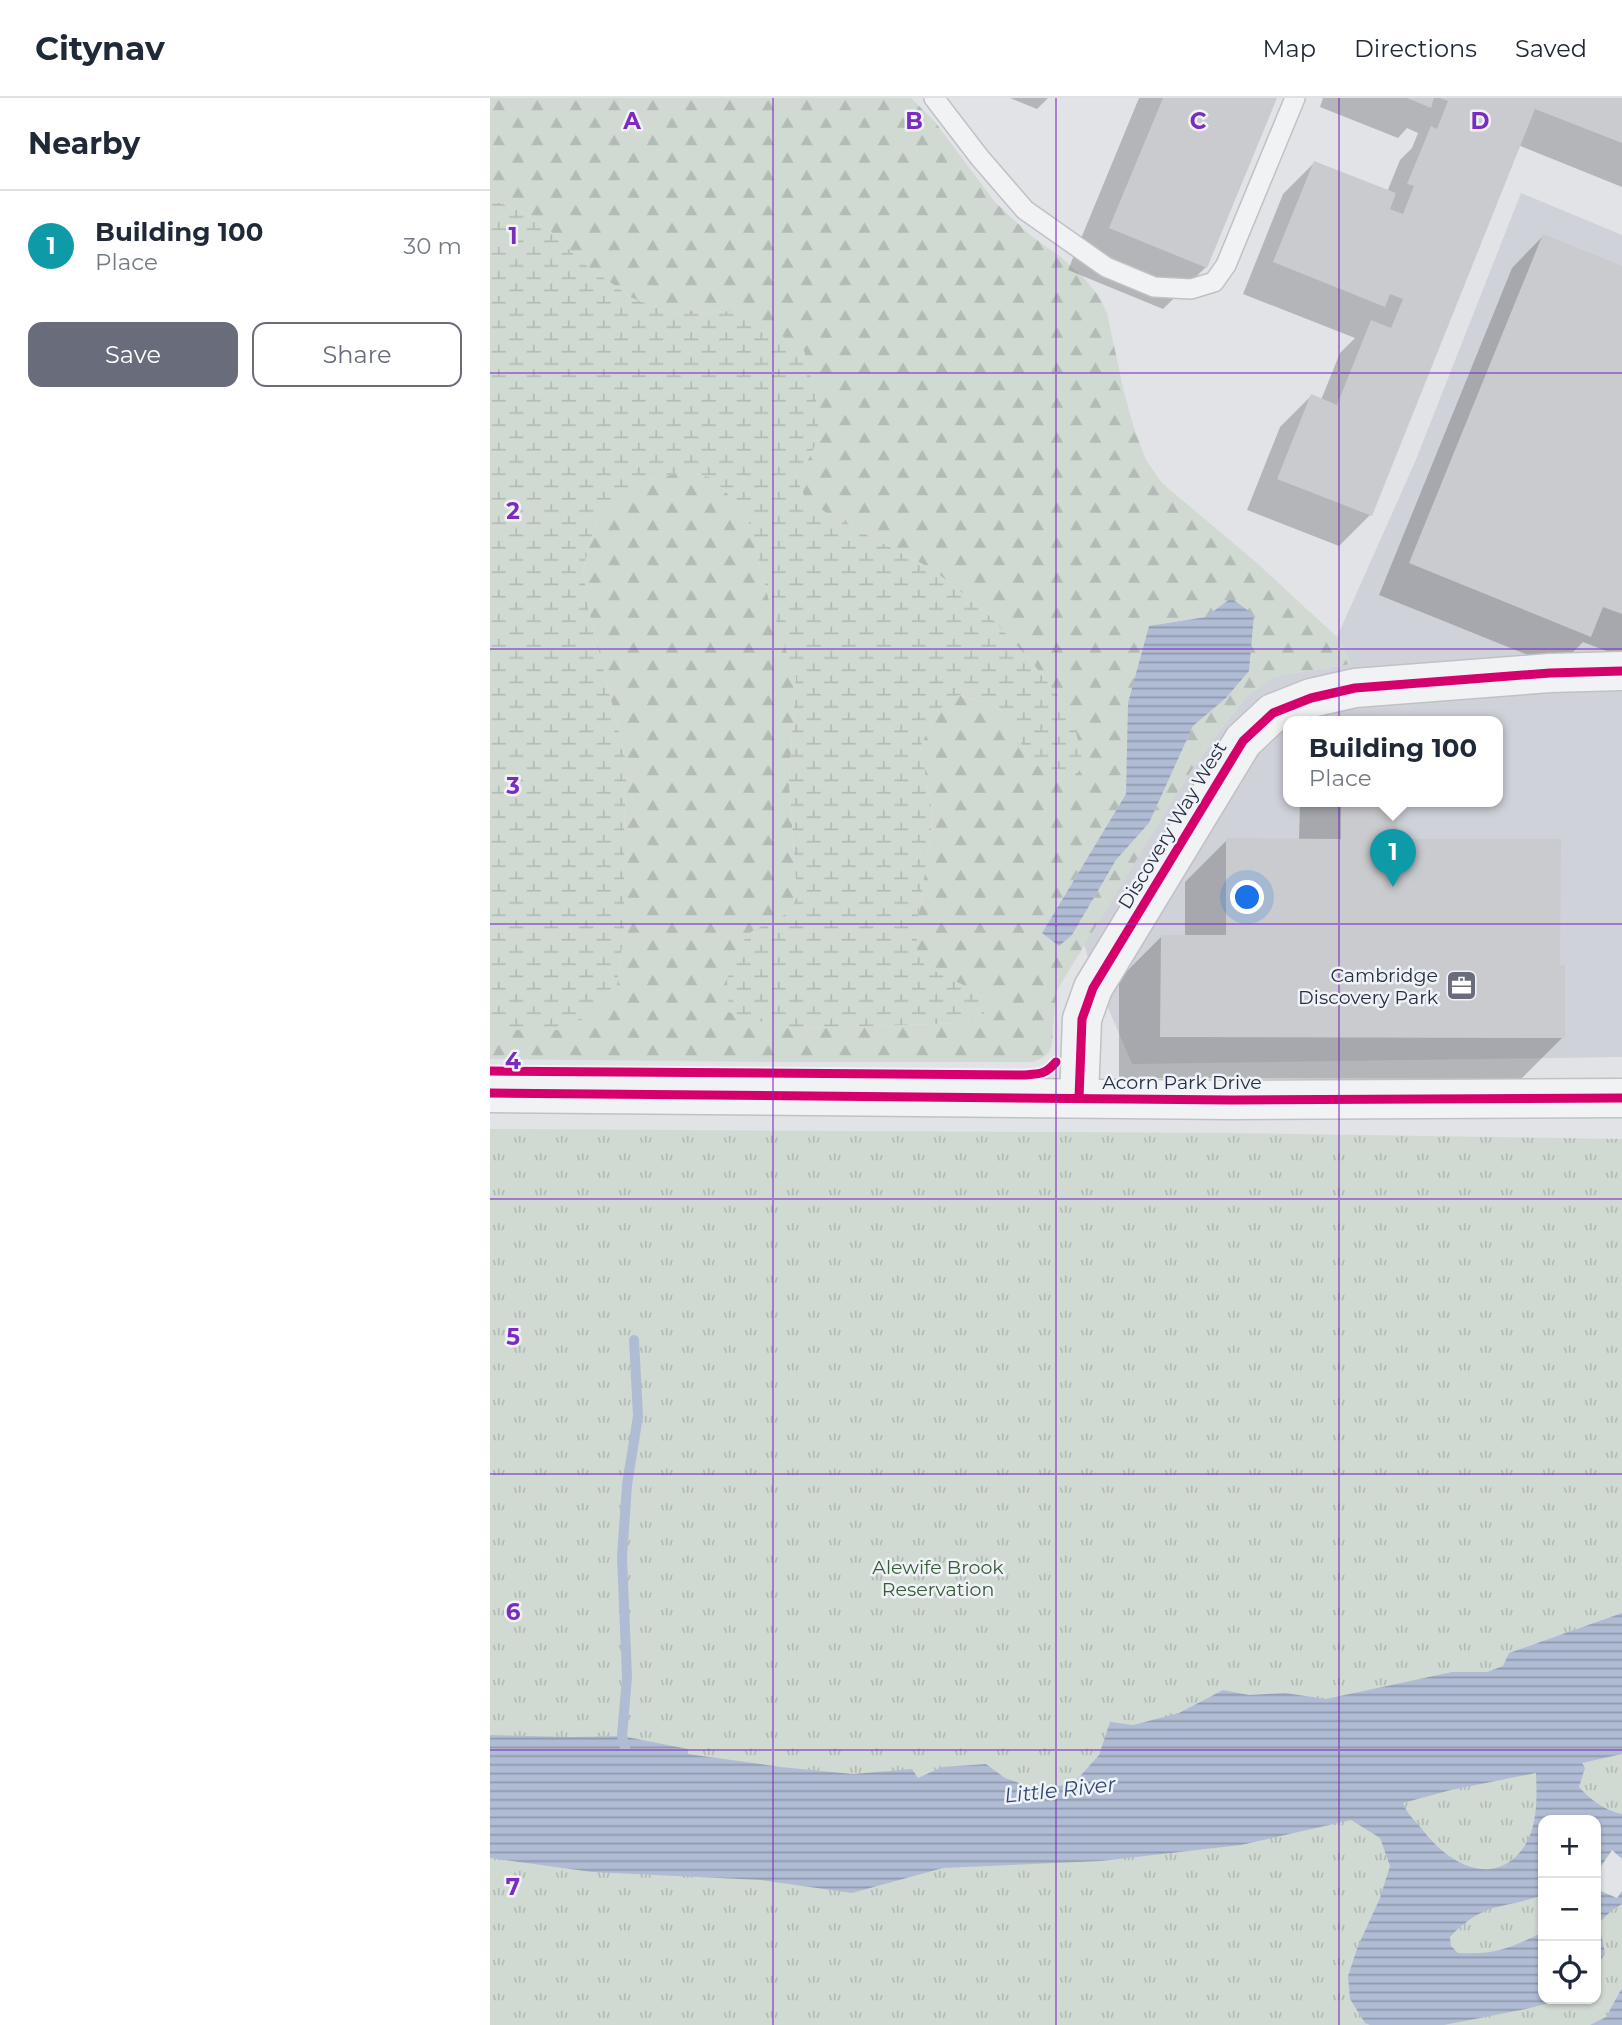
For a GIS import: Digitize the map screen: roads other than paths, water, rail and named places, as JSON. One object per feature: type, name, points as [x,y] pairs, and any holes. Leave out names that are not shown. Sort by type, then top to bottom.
[{"type":"street","name":"Discovery Way West","points":[[1079,1098],[1082,1018],[1093,988],[1243,741],[1273,713],[1311,698],[1355,688],[1550,673],[1622,671]]},
{"type":"street","name":"Acorn Park Drive","points":[[490,1093],[1079,1098],[1622,1098]]},
{"type":"lane","points":[[934,98],[980,158],[1025,210],[1106,267],[1154,287],[1191,289],[1214,282],[1226,265],[1295,98]]},
{"type":"water","points":[[1231,598],[1254,615],[1249,671],[1226,698],[1193,726],[1149,823],[1116,860],[1072,935],[1059,946],[1042,933],[1126,794],[1128,703],[1149,626],[1206,617]]},
{"type":"water","name":"Little River","points":[[1622,1613],[1622,1754],[1582,1763],[1585,1768],[1579,1787],[1598,1804],[1622,1814],[1622,1904],[1601,1921],[1601,1815],[1538,1815],[1538,1897],[1483,1912],[1462,1925],[1450,1937],[1451,1946],[1458,1953],[1482,1953],[1512,1946],[1538,1934],[1538,2004],[1545,2004],[1444,2025],[1370,2025],[1365,2023],[1350,1999],[1348,1976],[1390,1866],[1380,1838],[1351,1820],[1241,1845],[1101,1861],[943,1868],[852,1893],[761,1880],[592,1872],[490,1858],[490,1735],[622,1736],[688,1749],[688,1754],[853,1774],[912,1769],[918,1778],[942,1767],[986,1764],[1005,1778],[1036,1789],[1073,1784],[1099,1755],[1110,1722],[1133,1725],[1179,1713],[1223,1690],[1249,1695],[1285,1693],[1326,1699],[1452,1672],[1487,1672],[1503,1666],[1509,1653]],"holes":[[[1536,1773],[1532,1830],[1524,1847],[1512,1860],[1499,1867],[1486,1869],[1459,1862],[1447,1854],[1425,1833],[1403,1803],[1451,1790]]]},
{"type":"water","points":[[1601,1933],[1605,1954],[1601,1959]]},
{"type":"water","points":[[1622,1988],[1622,2025],[1590,2025],[1606,2017]]},
{"type":"waterway","points":[[625,1748],[622,1736],[627,1677],[622,1557],[627,1485],[638,1416],[634,1340]]},
{"type":"place","name":"Building 100","points":[[1393,887]]},
{"type":"place","name":"Cambridge Discovery Park","points":[[1461,986]]},
{"type":"park label","name":"Alewife Brook Reservation","points":[[938,1578]]}]
